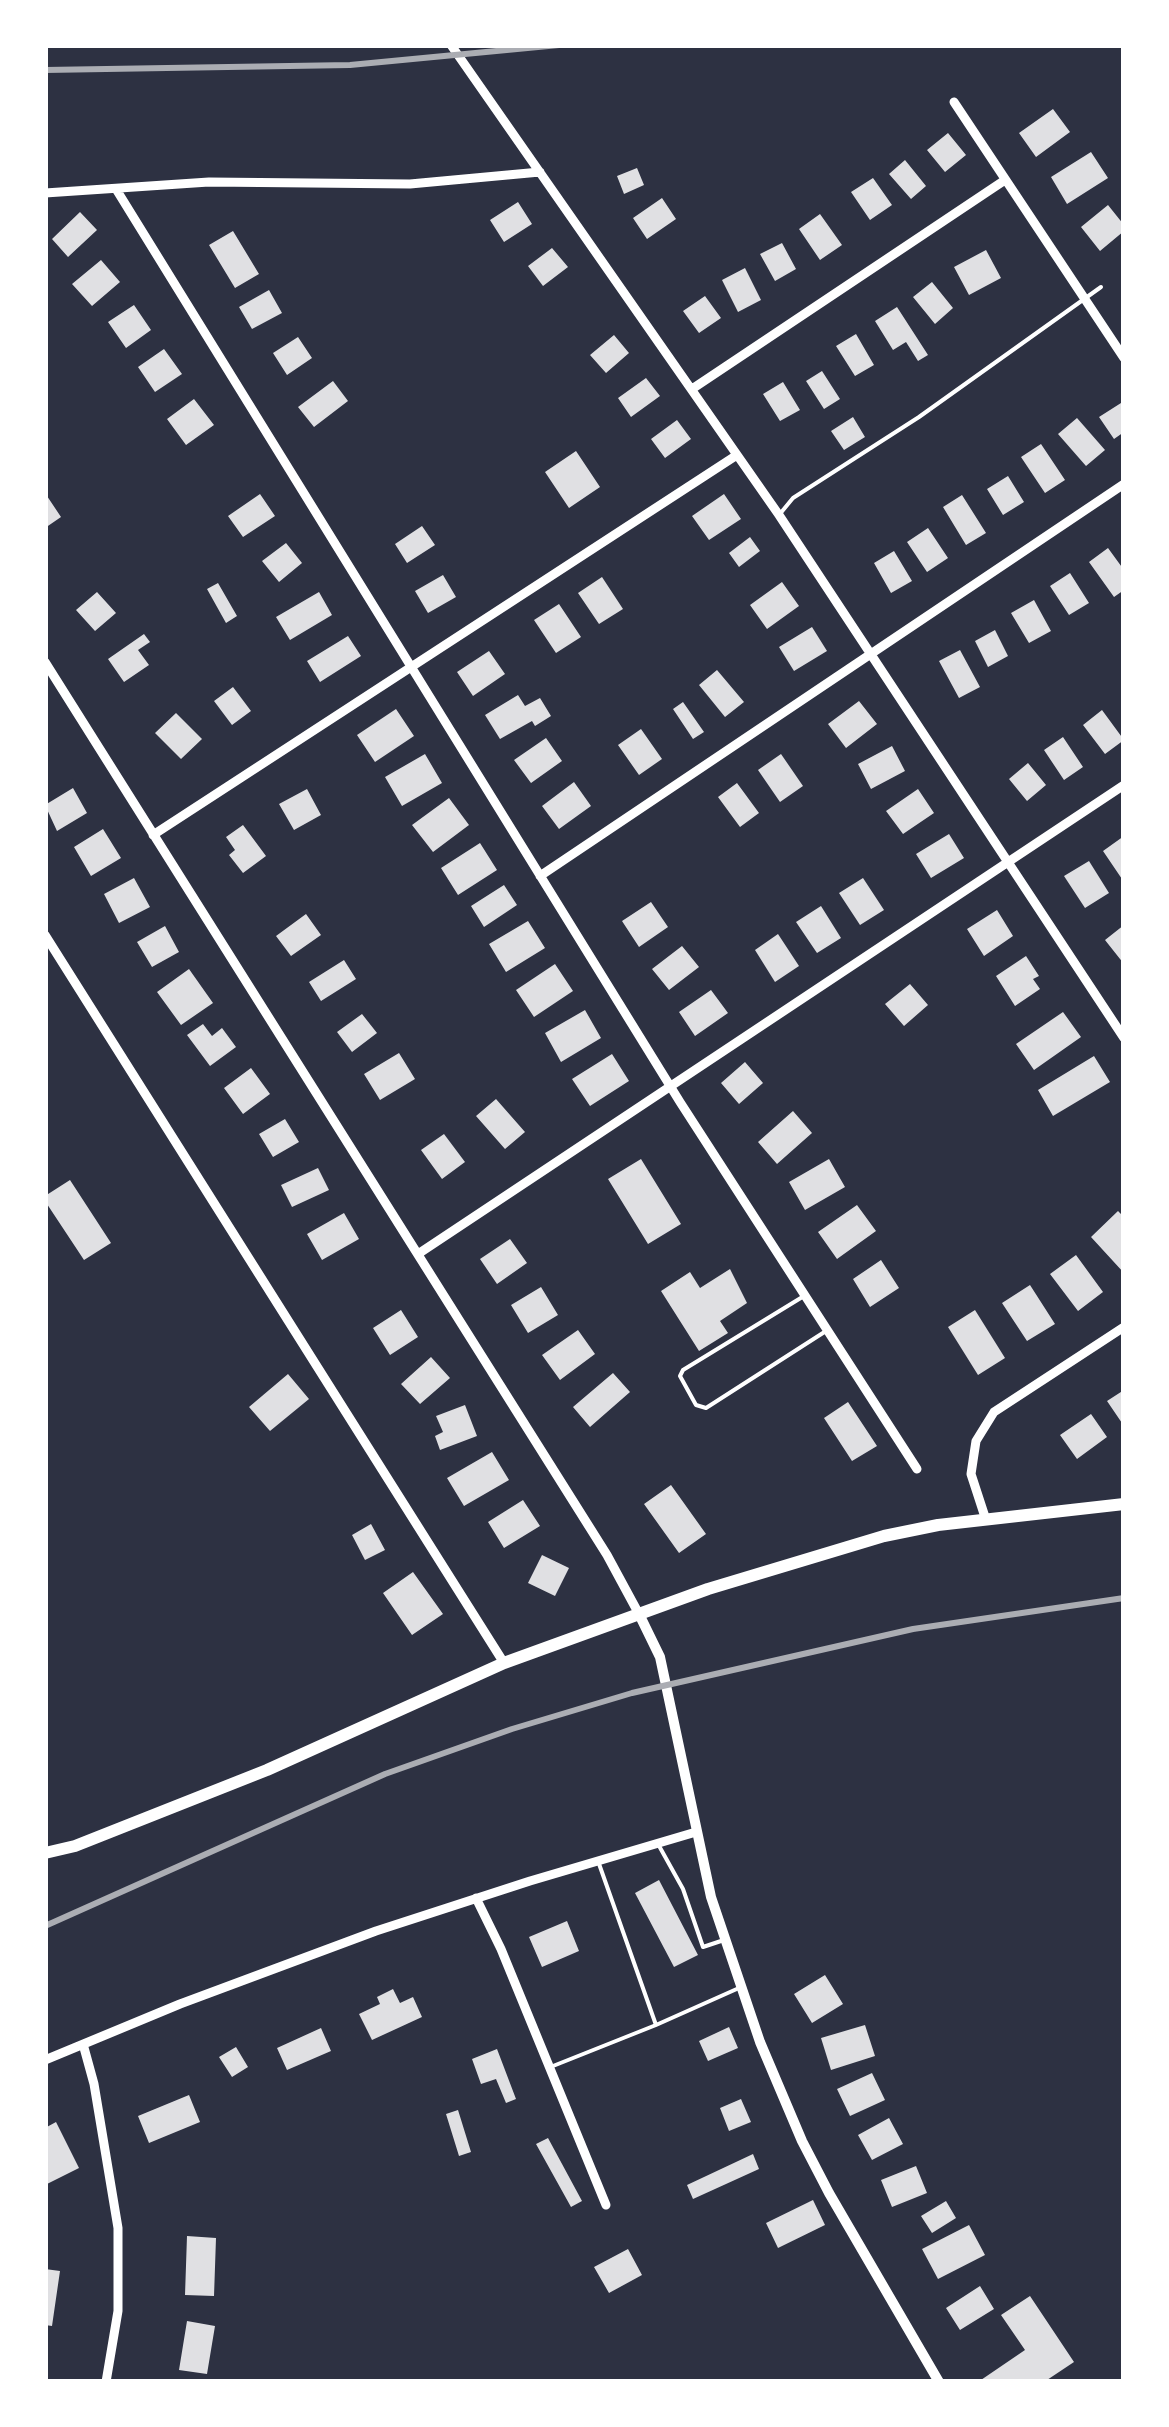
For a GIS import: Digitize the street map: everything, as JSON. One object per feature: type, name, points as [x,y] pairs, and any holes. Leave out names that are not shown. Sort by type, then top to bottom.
[{"type":"main road","points":[[45,1852],[75,1846],[267,1770],[504,1663],[708,1589],[884,1536],[1124,1504]]},
{"type":"street","points":[[451,45],[779,515],[1124,1038]]},
{"type":"street","points":[[954,102],[1124,358]]},
{"type":"street","points":[[45,194],[223,182],[410,184],[540,172]]},
{"type":"street","points":[[692,389],[1005,180]]},
{"type":"street","points":[[116,189],[669,1085],[917,1469]]},
{"type":"street","points":[[154,834],[738,455]]},
{"type":"street","points":[[540,876],[1124,484]]},
{"type":"street","points":[[45,662],[608,1555],[640,1616],[660,1657],[696,1832],[724,1940],[760,2042],[829,2193],[940,2382]]},
{"type":"street","points":[[418,1254],[1124,785]]},
{"type":"street","points":[[45,935],[504,1663]]},
{"type":"street","points":[[986,1520],[971,1474],[976,1440],[994,1412],[1124,1327]]},
{"type":"street","points":[[45,2060],[278,1967],[476,1898],[696,1832]]},
{"type":"street","points":[[476,1898],[501,1949],[606,2206]]},
{"type":"street","points":[[83,2044],[98,2100],[118,2228],[118,2311],[106,2382]]},
{"type":"lane","points":[[779,515],[793,498],[918,417],[1101,287]]},
{"type":"lane","points":[[804,1296],[683,1370],[680,1376],[696,1406],[706,1408],[827,1331]]},
{"type":"lane","points":[[658,1844],[683,1889],[703,1947],[724,1940]]},
{"type":"lane","points":[[598,1861],[656,2025]]},
{"type":"lane","points":[[549,2067],[741,1987]]},
{"type":"building","points":[[1053,109],[1070,132],[1036,157],[1019,133]]},
{"type":"building","points":[[948,133],[966,155],[945,172],[927,150]]},
{"type":"building","points":[[1091,152],[1108,178],[1067,204],[1051,177]]},
{"type":"building","points":[[905,160],[926,186],[911,199],[889,174]]},
{"type":"building","points":[[637,168],[644,185],[624,194],[617,176]]},
{"type":"building","points":[[873,178],[892,205],[870,220],[851,192]]},
{"type":"building","points":[[662,198],[676,219],[647,239],[633,218]]},
{"type":"building","points":[[518,202],[532,224],[504,242],[490,220]]},
{"type":"building","points":[[1108,205],[1124,225],[1124,231],[1100,251],[1081,227]]},
{"type":"building","points":[[80,212],[97,230],[68,257],[52,239]]},
{"type":"building","points":[[820,214],[842,245],[820,260],[799,229]]},
{"type":"building","points":[[233,231],[259,274],[235,288],[209,245]]},
{"type":"building","points":[[782,243],[796,269],[775,281],[760,254]]},
{"type":"building","points":[[552,248],[568,267],[543,286],[528,266]]},
{"type":"building","points":[[986,250],[1001,278],[969,295],[954,267]]},
{"type":"building","points":[[101,260],[120,282],[92,306],[72,284]]},
{"type":"building","points":[[745,268],[761,300],[738,312],[722,280]]},
{"type":"building","points":[[932,282],[953,308],[935,324],[913,297]]},
{"type":"building","points":[[269,290],[282,313],[252,329],[239,307]]},
{"type":"building","points":[[705,296],[721,318],[699,333],[683,311]]},
{"type":"building","points":[[134,305],[151,330],[126,348],[108,322]]},
{"type":"building","points":[[897,307],[928,355],[918,361],[906,342],[893,350],[875,321]]},
{"type":"building","points":[[856,334],[874,365],[855,376],[836,346]]},
{"type":"building","points":[[614,335],[629,353],[606,373],[590,355]]},
{"type":"building","points":[[298,337],[312,358],[287,375],[273,353]]},
{"type":"building","points":[[164,349],[182,374],[155,392],[138,367]]},
{"type":"building","points":[[822,371],[840,399],[824,409],[806,381]]},
{"type":"building","points":[[646,378],[660,396],[631,417],[618,398]]},
{"type":"building","points":[[333,381],[348,401],[314,427],[298,407]]},
{"type":"building","points":[[783,382],[800,410],[780,421],[763,394]]},
{"type":"building","points":[[194,399],[214,425],[186,445],[167,419]]},
{"type":"building","points":[[1121,403],[1124,432],[1114,439],[1099,417]]},
{"type":"building","points":[[853,417],[865,437],[844,450],[831,431]]},
{"type":"building","points":[[1077,418],[1105,450],[1086,466],[1058,434]]},
{"type":"building","points":[[677,420],[691,439],[665,458],[651,439]]},
{"type":"building","points":[[1041,444],[1065,480],[1045,493],[1021,457]]},
{"type":"building","points":[[576,451],[600,487],[569,508],[545,472]]},
{"type":"building","points":[[1008,476],[1024,502],[1003,515],[987,489]]},
{"type":"building","points":[[45,493],[61,517],[45,528]]},
{"type":"building","points":[[260,494],[275,516],[243,537],[228,516]]},
{"type":"building","points":[[724,494],[741,519],[709,540],[692,516]]},
{"type":"building","points":[[962,495],[986,533],[966,545],[943,507]]},
{"type":"building","points":[[422,526],[435,545],[407,563],[395,544]]},
{"type":"building","points":[[928,528],[948,558],[927,572],[907,542]]},
{"type":"building","points":[[750,537],[760,551],[739,567],[729,553]]},
{"type":"building","points":[[286,543],[302,563],[279,582],[262,561]]},
{"type":"building","points":[[1108,548],[1124,570],[1124,590],[1114,597],[1089,562]]},
{"type":"building","points":[[894,551],[912,581],[891,593],[874,563]]},
{"type":"building","points":[[1070,573],[1089,603],[1069,615],[1050,586]]},
{"type":"building","points":[[443,575],[456,597],[428,613],[415,591]]},
{"type":"building","points":[[602,577],[623,609],[599,624],[578,593]]},
{"type":"building","points":[[782,582],[799,606],[767,629],[750,605]]},
{"type":"building","points":[[218,583],[237,616],[226,623],[207,589]]},
{"type":"building","points":[[97,592],[116,613],[95,631],[76,610]]},
{"type":"building","points":[[319,592],[332,615],[290,640],[276,617]]},
{"type":"building","points":[[1034,600],[1051,631],[1029,643],[1011,613]]},
{"type":"building","points":[[559,604],[581,637],[556,653],[534,620]]},
{"type":"building","points":[[812,627],[827,651],[794,671],[779,647]]},
{"type":"building","points":[[995,630],[1008,656],[988,667],[975,641]]},
{"type":"building","points":[[144,634],[150,642],[138,650],[149,665],[124,682],[108,659]]},
{"type":"building","points":[[348,636],[361,656],[320,682],[307,661]]},
{"type":"building","points":[[960,650],[980,687],[959,698],[939,661]]},
{"type":"building","points":[[489,651],[505,674],[473,696],[457,672]]},
{"type":"building","points":[[717,670],[744,702],[725,717],[699,685]]},
{"type":"building","points":[[233,687],[251,711],[232,725],[214,701]]},
{"type":"building","points":[[518,695],[525,706],[540,698],[551,716],[535,726],[532,721],[500,739],[485,715]]},
{"type":"building","points":[[859,701],[877,724],[846,748],[828,724]]},
{"type":"building","points":[[683,702],[704,732],[693,739],[673,709]]},
{"type":"building","points":[[396,709],[414,736],[375,762],[357,735]]},
{"type":"building","points":[[1102,710],[1124,740],[1105,754],[1083,725]]},
{"type":"building","points":[[176,713],[202,739],[181,759],[155,733]]},
{"type":"building","points":[[641,729],[662,759],[639,775],[618,745]]},
{"type":"building","points":[[1063,737],[1083,767],[1064,780],[1044,750]]},
{"type":"building","points":[[546,738],[562,761],[531,783],[514,760]]},
{"type":"building","points":[[892,746],[905,771],[871,789],[858,764]]},
{"type":"building","points":[[425,754],[442,783],[402,806],[385,777]]},
{"type":"building","points":[[781,754],[803,786],[780,802],[758,770]]},
{"type":"building","points":[[1028,763],[1046,785],[1027,801],[1009,779]]},
{"type":"building","points":[[574,782],[591,806],[559,829],[542,806]]},
{"type":"building","points":[[737,783],[759,813],[740,827],[718,797]]},
{"type":"building","points":[[73,788],[87,813],[57,831],[45,805]]},
{"type":"building","points":[[307,789],[321,815],[294,830],[279,804]]},
{"type":"building","points":[[918,789],[934,813],[903,834],[886,811]]},
{"type":"building","points":[[449,798],[469,825],[433,852],[412,825]]},
{"type":"building","points":[[243,825],[266,856],[243,873],[229,855],[235,850],[226,837]]},
{"type":"building","points":[[103,829],[121,858],[91,876],[74,847]]},
{"type":"building","points":[[949,834],[964,858],[931,878],[916,854]]},
{"type":"building","points":[[1124,836],[1124,882],[1103,851]]},
{"type":"building","points":[[480,843],[497,870],[458,895],[441,868]]},
{"type":"building","points":[[1089,861],[1109,893],[1085,908],[1064,876]]},
{"type":"building","points":[[134,878],[150,907],[119,923],[104,894]]},
{"type":"building","points":[[863,878],[884,910],[860,925],[839,893]]},
{"type":"building","points":[[504,885],[517,905],[484,927],[471,906]]},
{"type":"building","points":[[651,902],[668,927],[639,947],[622,921]]},
{"type":"building","points":[[821,906],[841,938],[817,953],[796,922]]},
{"type":"building","points":[[997,910],[1013,936],[984,956],[967,929]]},
{"type":"building","points":[[306,914],[321,935],[291,956],[276,936]]},
{"type":"building","points":[[528,921],[545,948],[506,972],[489,944]]},
{"type":"building","points":[[1124,925],[1124,964],[1105,940]]},
{"type":"building","points":[[165,926],[179,952],[152,967],[137,942]]},
{"type":"building","points":[[778,934],[799,966],[775,982],[755,950]]},
{"type":"building","points":[[682,946],[699,967],[669,990],[652,969]]},
{"type":"building","points":[[1026,956],[1039,976],[1033,979],[1040,989],[1015,1006],[996,976]]},
{"type":"building","points":[[344,960],[356,979],[321,1001],[309,982]]},
{"type":"building","points":[[555,964],[573,991],[534,1017],[516,990]]},
{"type":"building","points":[[189,969],[213,1003],[181,1025],[157,992]]},
{"type":"building","points":[[910,984],[928,1005],[904,1026],[885,1004]]},
{"type":"building","points":[[711,990],[728,1013],[695,1036],[679,1012]]},
{"type":"building","points":[[585,1010],[601,1038],[561,1062],[545,1033]]},
{"type":"building","points":[[1063,1012],[1081,1037],[1034,1070],[1016,1044]]},
{"type":"building","points":[[362,1014],[377,1033],[352,1052],[337,1032]]},
{"type":"building","points":[[203,1024],[212,1036],[222,1028],[236,1047],[210,1066],[187,1035]]},
{"type":"building","points":[[399,1053],[415,1079],[380,1100],[364,1074]]},
{"type":"building","points":[[612,1054],[629,1081],[590,1106],[572,1079]]},
{"type":"building","points":[[1094,1056],[1110,1082],[1053,1116],[1038,1090]]},
{"type":"building","points":[[745,1062],[763,1083],[739,1104],[721,1083]]},
{"type":"building","points":[[251,1068],[270,1094],[243,1114],[224,1088]]},
{"type":"building","points":[[496,1099],[525,1132],[505,1149],[476,1116]]},
{"type":"building","points":[[793,1111],[812,1133],[777,1164],[758,1142]]},
{"type":"building","points":[[285,1119],[299,1142],[273,1157],[259,1134]]},
{"type":"building","points":[[444,1134],[465,1162],[442,1179],[421,1150]]},
{"type":"building","points":[[641,1159],[681,1224],[648,1244],[608,1179]]},
{"type":"building","points":[[829,1159],[845,1187],[805,1210],[789,1182]]},
{"type":"building","points":[[318,1168],[329,1190],[292,1207],[281,1185]]},
{"type":"building","points":[[70,1180],[111,1243],[84,1260],[45,1201],[45,1196]]},
{"type":"building","points":[[857,1205],[876,1231],[837,1259],[818,1232]]},
{"type":"building","points":[[1118,1211],[1124,1217],[1124,1273],[1091,1237]]},
{"type":"building","points":[[344,1213],[359,1239],[322,1260],[307,1234]]},
{"type":"building","points":[[510,1239],[527,1263],[497,1284],[480,1259]]},
{"type":"building","points":[[1076,1255],[1103,1292],[1078,1311],[1050,1274]]},
{"type":"building","points":[[881,1260],[899,1288],[870,1307],[853,1279]]},
{"type":"building","points":[[730,1269],[747,1303],[720,1321],[728,1333],[699,1351],[661,1291],[690,1272],[700,1288]]},
{"type":"building","points":[[1030,1285],[1055,1324],[1027,1341],[1002,1303]]},
{"type":"building","points":[[541,1287],[558,1315],[528,1333],[511,1305]]},
{"type":"building","points":[[401,1310],[418,1337],[390,1355],[373,1328]]},
{"type":"building","points":[[975,1310],[1005,1358],[978,1375],[948,1327]]},
{"type":"building","points":[[578,1330],[595,1354],[560,1380],[542,1355]]},
{"type":"building","points":[[431,1357],[450,1378],[420,1404],[401,1384]]},
{"type":"building","points":[[613,1373],[630,1392],[590,1427],[573,1407]]},
{"type":"building","points":[[288,1374],[309,1399],[270,1431],[249,1407]]},
{"type":"building","points":[[1124,1390],[1124,1426],[1107,1401]]},
{"type":"building","points":[[848,1402],[877,1446],[852,1461],[824,1418]]},
{"type":"building","points":[[465,1405],[477,1436],[440,1450],[435,1436],[443,1432],[436,1416]]},
{"type":"building","points":[[1091,1414],[1107,1437],[1077,1459],[1060,1435]]},
{"type":"building","points":[[492,1452],[509,1480],[464,1506],[447,1478]]},
{"type":"building","points":[[671,1485],[706,1534],[679,1553],[644,1504]]},
{"type":"building","points":[[523,1500],[540,1526],[504,1548],[488,1522]]},
{"type":"building","points":[[371,1524],[385,1550],[365,1560],[352,1535]]},
{"type":"building","points":[[542,1555],[569,1568],[555,1596],[528,1583]]},
{"type":"building","points":[[413,1572],[443,1614],[412,1635],[383,1593]]},
{"type":"building","points":[[659,1880],[698,1955],[674,1967],[635,1893]]},
{"type":"building","points":[[567,1921],[579,1951],[542,1967],[529,1937]]},
{"type":"building","points":[[825,1975],[843,2004],[812,2023],[794,1994]]},
{"type":"building","points":[[393,1989],[400,2003],[413,1997],[422,2017],[372,2040],[359,2014],[380,2004],[377,1997]]},
{"type":"building","points":[[865,2025],[875,2056],[831,2070],[821,2038]]},
{"type":"building","points":[[729,2027],[738,2048],[708,2061],[699,2041]]},
{"type":"building","points":[[321,2028],[331,2051],[287,2070],[277,2048]]},
{"type":"building","points":[[236,2047],[248,2067],[232,2077],[219,2057]]},
{"type":"building","points":[[497,2049],[516,2099],[506,2103],[496,2079],[481,2084],[472,2059]]},
{"type":"building","points":[[872,2073],[885,2100],[850,2116],[837,2089]]},
{"type":"building","points":[[189,2095],[200,2122],[149,2143],[138,2116]]},
{"type":"building","points":[[741,2099],[751,2122],[729,2131],[720,2108]]},
{"type":"building","points":[[458,2110],[471,2152],[459,2156],[446,2114]]},
{"type":"building","points":[[889,2118],[903,2144],[872,2160],[858,2135]]},
{"type":"building","points":[[56,2122],[79,2168],[45,2185],[45,2128]]},
{"type":"building","points":[[548,2138],[582,2201],[571,2207],[536,2144]]},
{"type":"building","points":[[753,2154],[759,2169],[693,2199],[687,2185]]},
{"type":"building","points":[[916,2166],[927,2193],[892,2207],[881,2180]]},
{"type":"building","points":[[813,2200],[825,2225],[778,2248],[766,2223]]},
{"type":"building","points":[[946,2201],[956,2218],[932,2233],[921,2216]]},
{"type":"building","points":[[969,2225],[985,2255],[938,2279],[922,2249]]},
{"type":"building","points":[[187,2236],[216,2238],[214,2296],[185,2295]]},
{"type":"building","points":[[628,2249],[642,2275],[609,2293],[594,2267]]},
{"type":"building","points":[[45,2269],[60,2271],[52,2326],[45,2325]]},
{"type":"building","points":[[980,2286],[994,2309],[960,2330],[946,2308]]},
{"type":"building","points":[[1030,2296],[1074,2362],[1044,2382],[978,2382],[1025,2350],[1001,2315]]},
{"type":"building","points":[[187,2321],[215,2326],[207,2374],[179,2370]]},
{"type":"railway","points":[[45,70],[350,65],[559,45]]},
{"type":"railway","points":[[45,1926],[385,1774],[512,1729],[632,1693],[913,1629],[1124,1598]]}]
